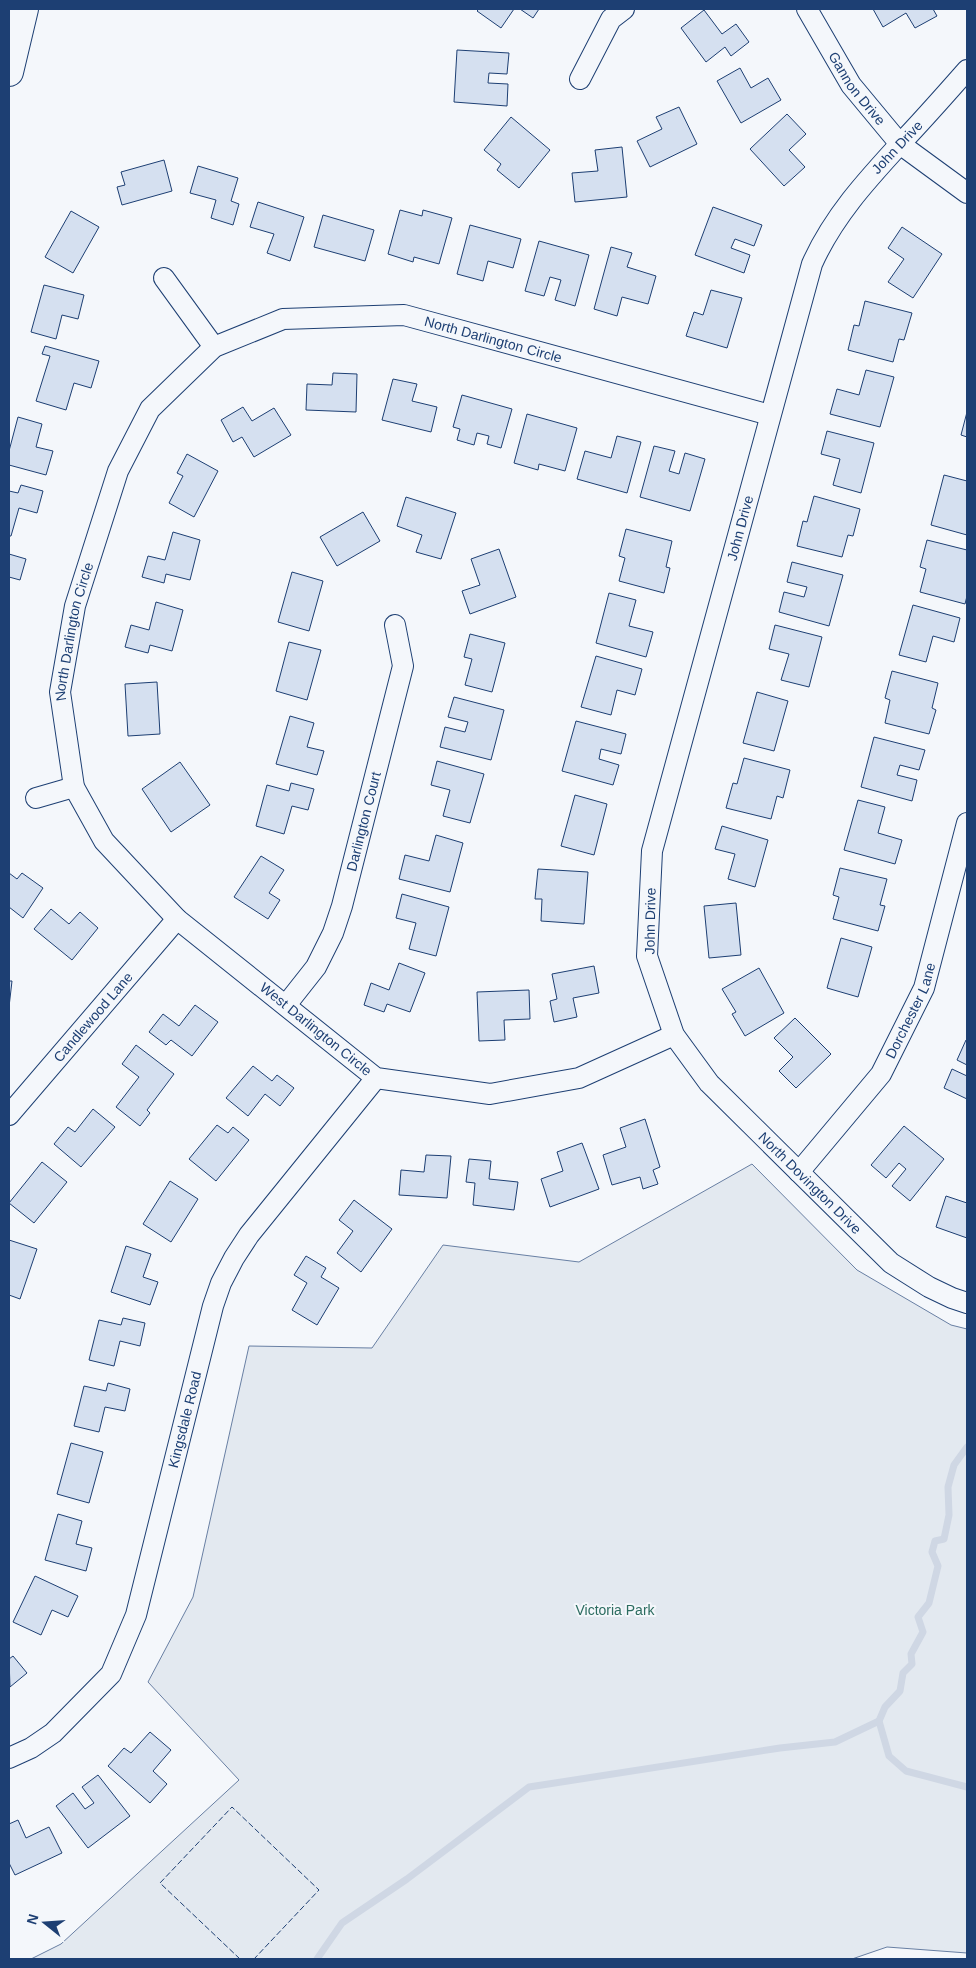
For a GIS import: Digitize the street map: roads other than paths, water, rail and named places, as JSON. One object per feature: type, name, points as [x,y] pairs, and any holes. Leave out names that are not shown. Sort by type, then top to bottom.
[{"type":"main road","points":[[9,72],[24,9]]},
{"type":"street","points":[[580,79],[611,19],[624,9]]},
{"type":"street","name":"Gannon Drive","points":[[807,9],[851,84],[900,144],[967,193]]},
{"type":"street","name":"John Drive","points":[[674,1035],[647,956],[652,851],[807,281],[822,242],[837,217],[870,176],[967,70]]},
{"type":"street","points":[[164,278],[214,347]]},
{"type":"street","name":"North Darlington Circle","points":[[177,919],[104,841],[74,786],[60,692],[76,606],[118,471],[150,409],[214,347],[283,320],[404,315],[770,415]]},
{"type":"street","name":"Darlington Court","points":[[286,1005],[316,967],[333,933],[342,906],[403,666],[395,625]]},
{"type":"street","points":[[36,798],[74,786]]},
{"type":"street","name":"Dorchester Lane","points":[[799,1172],[881,1074],[924,988],[967,823]]},
{"type":"street","name":"West Darlington Circle","points":[[177,919],[376,1078],[490,1094],[579,1078],[674,1035]]},
{"type":"street","name":"Candlewood Lane","points":[[9,1115],[177,919]]},
{"type":"street","name":"North Dovington Drive","points":[[674,1035],[709,1083],[891,1263],[929,1287],[967,1303]]},
{"type":"street","name":"Kingsdale Road","points":[[9,1758],[31,1748],[53,1733],[111,1674],[136,1615],[205,1334],[221,1283],[248,1235],[376,1078]]},
{"type":"waterway","points":[[967,1447],[954,1465],[948,1487],[949,1515],[944,1539],[935,1541],[932,1552],[938,1566],[929,1603],[918,1617],[923,1632],[911,1654],[912,1664],[903,1673],[900,1691],[885,1707],[879,1721],[889,1756],[906,1771],[967,1787]]},
{"type":"waterway","points":[[317,1959],[342,1923],[407,1879],[529,1787],[780,1748],[835,1742],[879,1721]]},
{"type":"park label","name":"Victoria Park","points":[[615,1610]]}]
